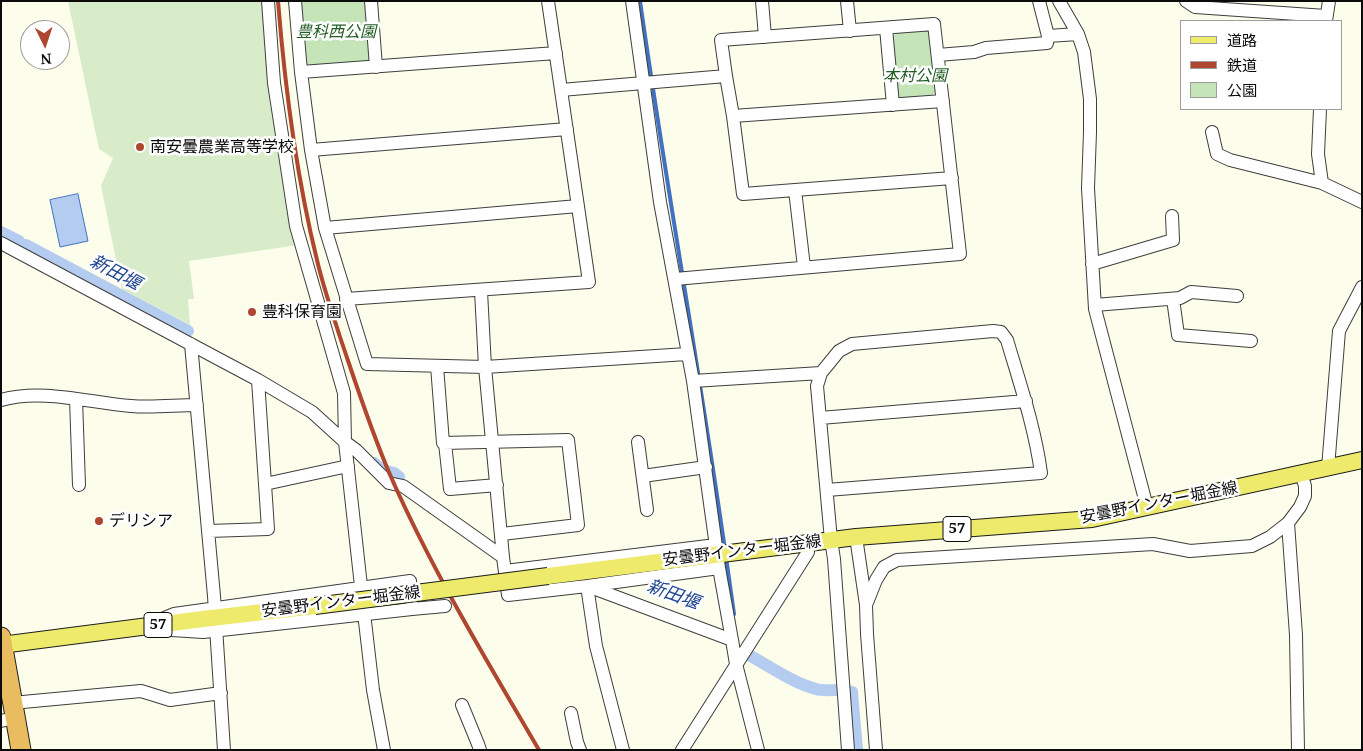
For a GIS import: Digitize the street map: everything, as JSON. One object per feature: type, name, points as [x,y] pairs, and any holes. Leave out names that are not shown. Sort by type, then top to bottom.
[{"type":"highway","points":[[2,643],[9,714],[21,750]]},
{"type":"main road","name":"安曇野インター堀金線","points":[[2,643],[215,619],[718,556],[808,542],[1092,519],[1362,460]]},
{"type":"street","points":[[268,1],[274,83],[296,226],[344,393],[345,442],[361,587],[373,690],[384,750]]},
{"type":"street","points":[[295,1],[301,72],[324,228],[367,364],[485,367],[687,354]]},
{"type":"street","points":[[371,1],[376,66]]},
{"type":"street","points":[[346,299],[589,282],[548,1]]},
{"type":"street","points":[[632,1],[660,202],[693,381],[718,556],[736,664],[758,750]]},
{"type":"street","points":[[762,1],[765,37]]},
{"type":"street","points":[[847,1],[850,31]]},
{"type":"street","points":[[938,55],[974,52],[986,48],[1047,43],[1048,36],[1038,1]]},
{"type":"street","points":[[1059,1],[1078,34],[1084,52],[1090,99],[1088,188],[1095,305],[1147,507]]},
{"type":"street","points":[[1186,1],[1196,7],[1326,19],[1329,1]]},
{"type":"street","points":[[675,279],[960,254],[952,178],[934,24],[721,40],[733,116],[742,194],[952,178]]},
{"type":"street","points":[[886,28],[893,105]]},
{"type":"street","points":[[1048,36],[1078,34]]},
{"type":"street","points":[[301,72],[556,53]]},
{"type":"street","points":[[561,90],[726,76]]},
{"type":"street","points":[[733,116],[943,102]]},
{"type":"street","points":[[1320,110],[1318,154],[1322,183]]},
{"type":"street","points":[[311,150],[567,129]]},
{"type":"street","points":[[1212,132],[1217,154],[1230,160],[1322,183],[1362,202]]},
{"type":"street","points":[[795,190],[804,267]]},
{"type":"street","points":[[324,228],[578,206]]},
{"type":"street","points":[[1092,264],[1173,240],[1172,216]]},
{"type":"street","points":[[1,243],[258,380],[312,412],[356,450],[388,483],[403,486],[503,557]]},
{"type":"street","points":[[1328,468],[1340,331],[1362,287]]},
{"type":"street","points":[[481,291],[485,367],[508,595],[587,586],[718,556]]},
{"type":"street","points":[[1095,305],[1173,299],[1180,298],[1191,292],[1237,296]]},
{"type":"street","points":[[1173,299],[1178,336],[1251,341]]},
{"type":"street","points":[[827,490],[1041,473],[1038,450],[1026,401],[1007,340],[1001,332],[993,331],[852,344],[839,350],[821,373],[817,386],[831,540],[834,559],[848,750]]},
{"type":"street","points":[[191,344],[209,530],[224,750]]},
{"type":"street","points":[[437,366],[442,444],[445,444],[450,489],[496,485]]},
{"type":"street","points":[[693,381],[821,373]]},
{"type":"street","points":[[209,530],[268,528],[258,380]]},
{"type":"street","points":[[1,400],[12,397],[39,396],[133,407],[197,405]]},
{"type":"street","points":[[76,399],[80,485]]},
{"type":"street","points":[[820,418],[1026,401]]},
{"type":"street","points":[[445,444],[568,440],[578,525],[502,534]]},
{"type":"street","points":[[638,442],[647,510]]},
{"type":"street","points":[[265,484],[348,466]]},
{"type":"street","points":[[643,476],[706,467]]},
{"type":"street","points":[[866,605],[884,566],[897,560],[1153,544],[1190,551],[1252,546],[1270,537],[1288,523],[1300,507],[1305,496],[1305,486],[1301,474]]},
{"type":"street","points":[[1288,523],[1296,636],[1298,750]]},
{"type":"street","points":[[856,537],[866,605],[876,750]]},
{"type":"street","points":[[682,750],[808,552],[808,542]]},
{"type":"street","points":[[505,571],[718,556]]},
{"type":"street","points":[[215,619],[361,587],[410,581],[412,609]]},
{"type":"street","points":[[587,586],[732,640]]},
{"type":"street","points":[[587,586],[596,646],[623,750]]},
{"type":"street","points":[[215,619],[364,613],[445,606]]},
{"type":"street","points":[[9,714],[141,691],[170,700],[221,693]]},
{"type":"street","points":[[462,705],[480,750]]},
{"type":"street","points":[[571,713],[580,750]]},
{"type":"green space","name":"南安曇農業高等学校","points":[[68,1],[262,1],[298,245],[189,261],[194,299],[188,299],[190,325],[122,289],[101,186],[113,158],[99,149]]},
{"type":"green space","name":"豊科西公園","points":[[301,1],[365,1],[370,61],[306,67]]},
{"type":"green space","name":"本村公園","points":[[925,30],[931,36],[937,91],[932,96],[901,99],[896,93],[891,38],[896,33]]},
{"type":"water","points":[[78,194],[88,241],[60,247],[50,200]]},
{"type":"waterway","points":[[640,1],[725,550]]},
{"type":"waterway","name":"新田堰","points":[[1,232],[19,241]]},
{"type":"waterway","name":"新田堰","points":[[26,245],[188,331]]},
{"type":"waterway","name":"新田堰","points":[[374,463],[382,470],[394,473],[399,477]]},
{"type":"waterway","points":[[726,557],[734,614]]},
{"type":"waterway","name":"新田堰","points":[[749,655],[790,679],[807,686],[821,690],[839,690]]},
{"type":"waterway","name":"新田堰","points":[[848,691],[852,692],[857,750]]},
{"type":"railway","points":[[278,1],[292,131],[303,196],[319,270],[364,407],[391,477],[407,512],[461,616],[539,750]]},
{"type":"place","name":"南安曇農業高等学校","points":[[140,147]]},
{"type":"place","name":"豊科保育園","points":[[252,312]]},
{"type":"place","name":"デリシア","points":[[99,521]]}]
